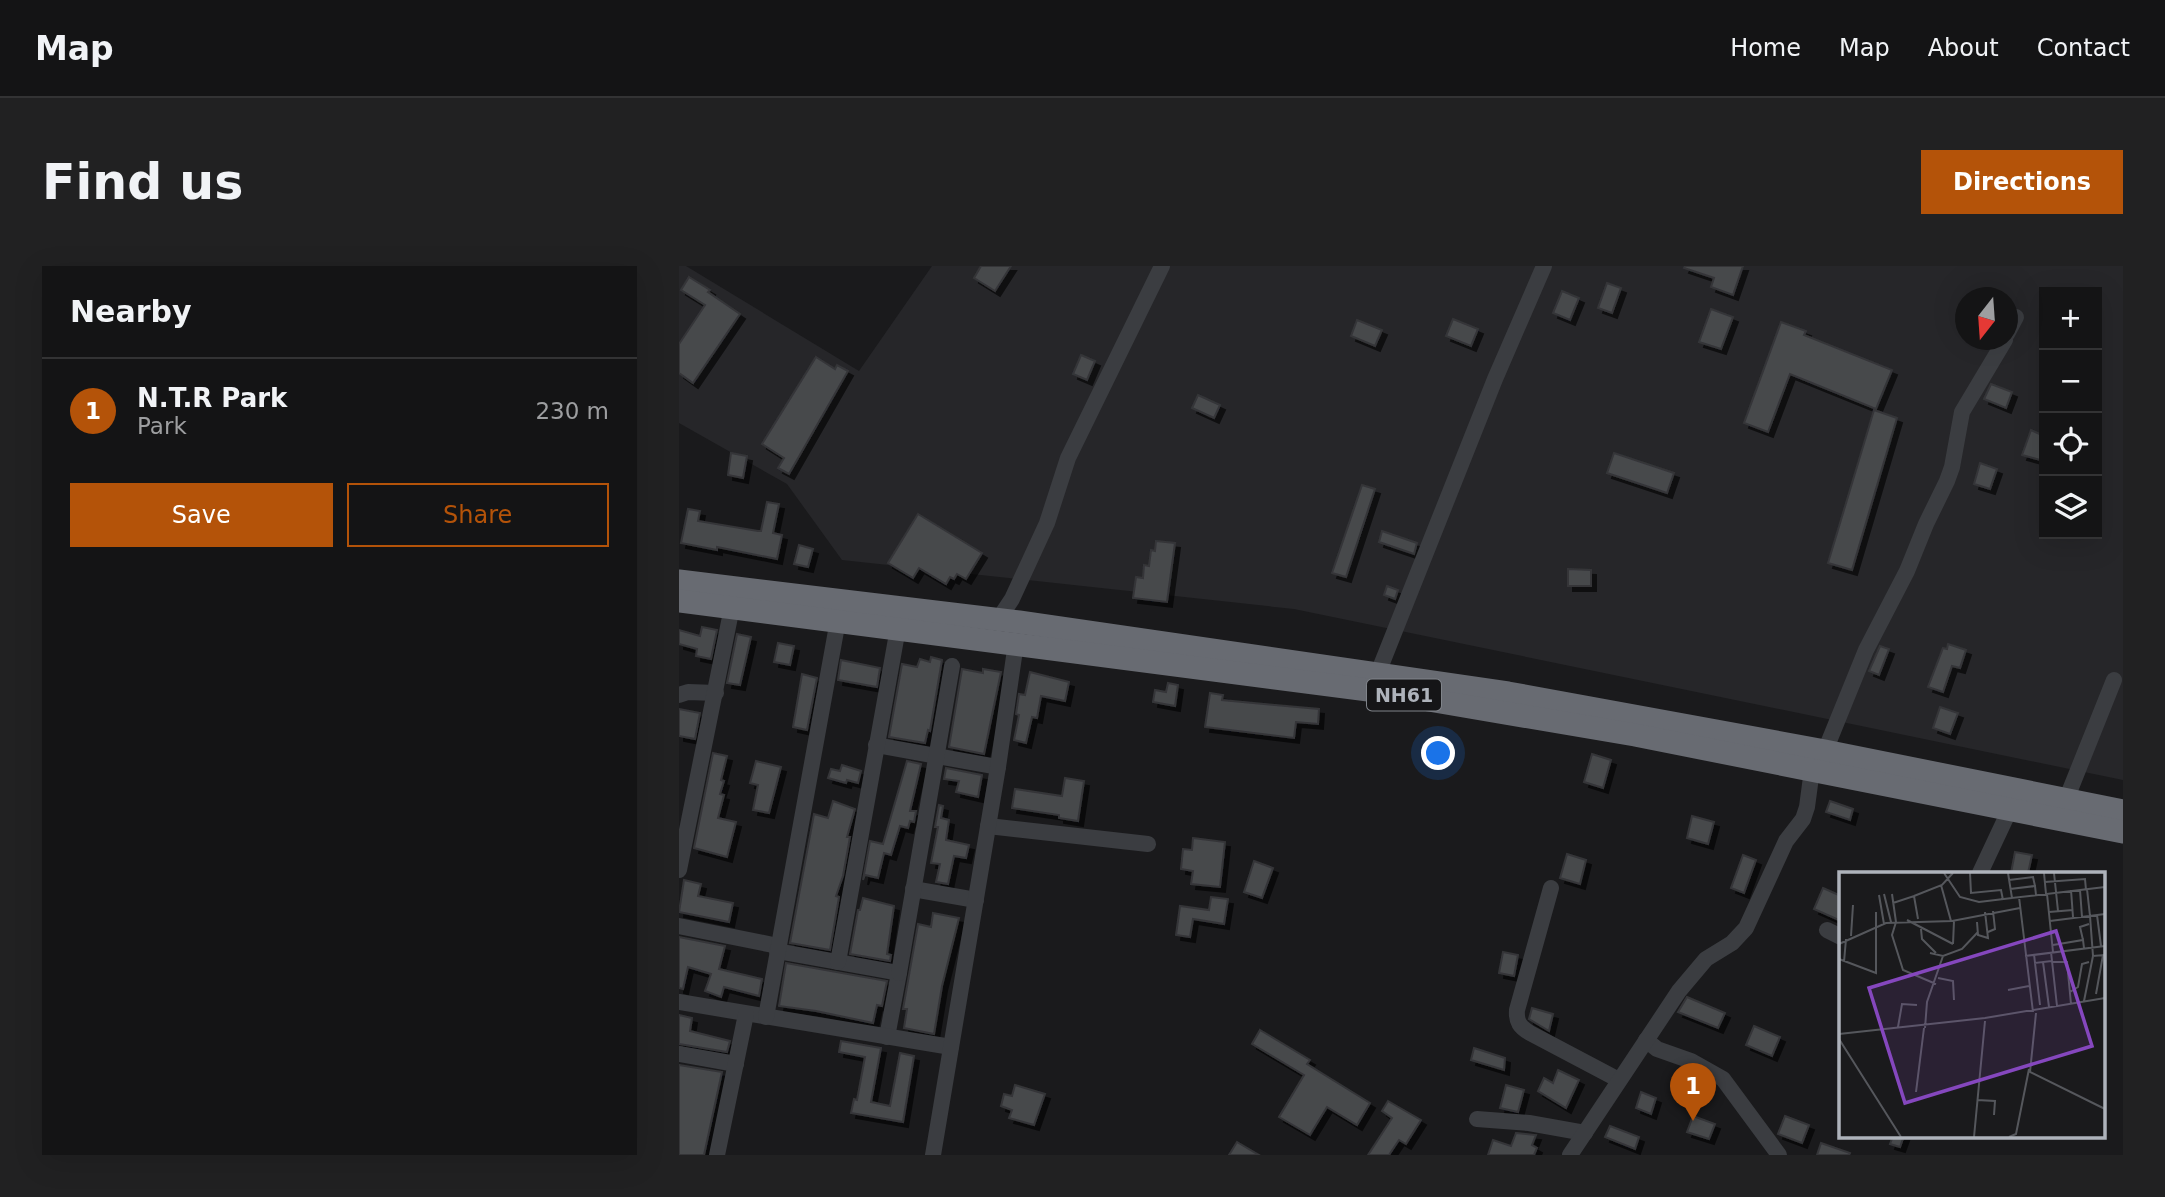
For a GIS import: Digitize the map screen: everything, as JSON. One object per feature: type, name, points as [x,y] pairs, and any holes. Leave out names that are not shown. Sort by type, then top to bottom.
[{"type":"highway","name":"NH61","points":[[679,580],[1011,628],[1377,673],[1608,710],[1817,757],[2010,810],[2123,832]]},
{"type":"highway","name":"NH61","points":[[679,601],[898,628],[1011,628],[1548,719],[1817,757],[2123,811]]},
{"type":"street","points":[[933,1155],[998,767],[1012,599],[1047,523],[1068,458],[1162,266]]},
{"type":"street","points":[[1377,673],[1495,379],[1544,266]]},
{"type":"street","points":[[1570,1155],[1697,970],[1706,959],[1739,937],[1746,928],[1786,841],[1803,819],[1817,757],[1947,481],[1962,412],[1999,350]]},
{"type":"street","points":[[679,870],[732,607]]},
{"type":"street","points":[[766,1017],[838,620]]},
{"type":"street","points":[[838,962],[898,628]]},
{"type":"street","points":[[887,1037],[952,666]]},
{"type":"street","points":[[2066,800],[2114,680]]},
{"type":"street","points":[[679,695],[688,692],[716,693]]},
{"type":"street","points":[[876,745],[998,767]]},
{"type":"street","points":[[1980,872],[2010,810]]},
{"type":"street","points":[[988,826],[1148,844]]},
{"type":"street","points":[[913,888],[976,900]]},
{"type":"street","points":[[1551,888],[1517,1010],[1517,1021],[1522,1029],[1619,1080]]},
{"type":"street","points":[[679,926],[899,973]]},
{"type":"street","points":[[679,1002],[951,1047]]},
{"type":"street","points":[[717,1155],[746,1014]]},
{"type":"street","points":[[1647,1040],[1657,1049],[1691,1061],[1723,1079],[1779,1155]]},
{"type":"street","points":[[679,1054],[736,1064]]},
{"type":"street","points":[[1477,1119],[1529,1123],[1585,1133]]},
{"type":"shaded area","points":[[679,266],[686,266],[859,371],[932,266],[2123,266],[2123,780],[1294,609],[842,560],[787,484],[679,423]]},
{"type":"building","points":[[981,266],[1011,266],[995,291],[974,278]]},
{"type":"building","points":[[1743,266],[1733,295],[1711,287],[1714,278],[1684,268]]},
{"type":"building","points":[[689,277],[740,314],[693,383],[679,373],[679,344],[705,305],[681,290]]},
{"type":"building","points":[[1607,283],[1621,288],[1612,313],[1598,308]]},
{"type":"building","points":[[1562,291],[1579,298],[1570,320],[1553,313]]},
{"type":"building","points":[[1711,309],[1733,317],[1721,349],[1699,342]]},
{"type":"building","points":[[1453,319],[1478,329],[1471,346],[1446,336]]},
{"type":"building","points":[[1357,320],[1382,330],[1375,346],[1351,336]]},
{"type":"building","points":[[1781,322],[1806,331],[1804,335],[1892,370],[1876,409],[1790,374],[1768,432],[1744,423]]},
{"type":"building","points":[[1081,355],[1095,361],[1087,380],[1073,374]]},
{"type":"building","points":[[816,357],[835,369],[837,365],[848,371],[789,474],[778,468],[784,458],[762,444]]},
{"type":"building","points":[[1991,384],[2012,392],[2006,408],[1984,399]]},
{"type":"building","points":[[1198,395],[1220,405],[1214,418],[1192,408]]},
{"type":"building","points":[[1874,410],[1897,418],[1852,570],[1828,563]]},
{"type":"building","points":[[2031,430],[2039,434],[2039,460],[2022,455]]},
{"type":"building","points":[[731,453],[747,456],[743,478],[728,475]]},
{"type":"building","points":[[1614,453],[1674,473],[1667,493],[1607,473]]},
{"type":"building","points":[[1980,463],[1997,469],[1990,489],[1974,484]]},
{"type":"building","points":[[1362,485],[1375,489],[1346,577],[1332,573]]},
{"type":"building","points":[[767,502],[779,504],[773,533],[782,535],[777,559],[681,543],[688,509],[700,511],[698,521],[761,531]]},
{"type":"building","points":[[918,514],[982,553],[966,579],[957,574],[954,579],[950,577],[946,584],[919,568],[913,578],[888,563]]},
{"type":"building","points":[[1382,531],[1417,543],[1414,554],[1379,542]]},
{"type":"building","points":[[1156,541],[1175,543],[1167,602],[1133,598],[1136,577],[1143,578],[1144,565],[1149,566],[1151,550],[1155,551]]},
{"type":"building","points":[[799,545],[813,549],[808,567],[794,564]]},
{"type":"building","points":[[1568,569],[1591,570],[1591,586],[1568,586]]},
{"type":"building","points":[[1387,586],[1398,590],[1395,599],[1384,595]]},
{"type":"building","points":[[702,627],[717,630],[711,659],[696,656],[697,649],[679,644],[679,630],[700,636]]},
{"type":"building","points":[[737,634],[751,637],[740,685],[727,683]]},
{"type":"building","points":[[778,643],[794,646],[790,665],[774,662]]},
{"type":"building","points":[[1948,644],[1966,650],[1960,668],[1952,666],[1943,692],[1928,687],[1943,648],[1947,649]]},
{"type":"building","points":[[1880,646],[1889,649],[1879,675],[1869,671]]},
{"type":"building","points":[[931,657],[942,660],[930,731],[928,730],[925,743],[889,737],[902,664],[917,667],[920,659],[930,662]]},
{"type":"building","points":[[841,660],[880,668],[877,687],[838,680]]},
{"type":"building","points":[[962,669],[983,673],[983,669],[1001,672],[984,754],[949,747]]},
{"type":"building","points":[[1030,672],[1069,682],[1065,701],[1041,696],[1037,718],[1032,717],[1026,743],[1014,740],[1019,715],[1016,714],[1019,694],[1025,695]]},
{"type":"building","points":[[802,674],[817,678],[807,730],[793,727]]},
{"type":"building","points":[[1168,683],[1178,685],[1175,706],[1153,702],[1155,690],[1166,692]]},
{"type":"building","points":[[1210,693],[1223,695],[1222,700],[1319,709],[1318,724],[1296,722],[1294,738],[1205,727]]},
{"type":"building","points":[[1940,707],[1958,713],[1950,734],[1933,728]]},
{"type":"building","points":[[679,709],[700,713],[695,739],[679,736]]},
{"type":"building","points":[[713,753],[727,756],[721,780],[724,781],[720,794],[724,795],[718,818],[736,822],[727,857],[694,848]]},
{"type":"building","points":[[1592,754],[1611,760],[1603,788],[1584,782]]},
{"type":"building","points":[[756,761],[781,767],[769,813],[753,810],[758,785],[750,783]]},
{"type":"building","points":[[907,761],[921,764],[910,811],[916,811],[914,822],[910,821],[908,828],[900,826],[891,855],[884,853],[878,878],[865,875],[863,880],[870,841],[883,844]]},
{"type":"building","points":[[842,765],[861,771],[858,783],[828,778],[831,769],[840,771]]},
{"type":"building","points":[[946,768],[982,775],[978,797],[956,792],[959,781],[944,779]]},
{"type":"building","points":[[1065,778],[1084,781],[1078,821],[1059,818],[1059,815],[1012,808],[1015,789],[1062,796]]},
{"type":"building","points":[[833,801],[855,809],[847,837],[850,837],[843,876],[836,896],[839,897],[830,950],[790,943],[814,814],[828,818]]},
{"type":"building","points":[[1830,801],[1853,809],[1850,820],[1826,812]]},
{"type":"building","points":[[939,805],[943,806],[941,818],[949,820],[946,840],[969,845],[966,858],[954,856],[948,884],[936,882],[940,864],[931,863]]},
{"type":"building","points":[[1692,816],[1714,822],[1708,844],[1687,838]]},
{"type":"building","points":[[1193,838],[1225,842],[1220,887],[1191,884],[1193,871],[1181,869],[1183,849],[1192,850]]},
{"type":"building","points":[[2015,852],[2032,855],[2028,872],[2011,872]]},
{"type":"building","points":[[1567,854],[1586,860],[1580,884],[1560,878]]},
{"type":"building","points":[[1743,855],[1756,860],[1744,893],[1731,888]]},
{"type":"building","points":[[1254,861],[1273,868],[1262,898],[1244,892]]},
{"type":"building","points":[[684,880],[701,884],[698,896],[733,903],[729,922],[679,912]]},
{"type":"building","points":[[1823,888],[1839,895],[1839,920],[1814,909]]},
{"type":"building","points":[[1211,897],[1228,899],[1224,924],[1193,919],[1190,937],[1176,935],[1180,906],[1209,910]]},
{"type":"building","points":[[863,898],[894,906],[887,954],[891,955],[890,961],[850,954],[858,910]]},
{"type":"building","points":[[933,913],[959,918],[942,986],[934,1034],[904,1028],[907,1009],[903,1009],[918,924],[931,927]]},
{"type":"building","points":[[679,937],[725,946],[719,969],[762,979],[759,996],[724,987],[721,997],[705,991],[711,974],[688,967],[683,989],[679,988]]},
{"type":"building","points":[[1503,952],[1518,955],[1514,976],[1499,973]]},
{"type":"building","points":[[786,963],[887,981],[882,1006],[877,1005],[873,1023],[779,1006]]},
{"type":"building","points":[[1687,997],[1725,1013],[1718,1028],[1678,1012]]},
{"type":"building","points":[[1532,1008],[1553,1014],[1549,1031],[1529,1019]]},
{"type":"building","points":[[679,1015],[692,1018],[690,1031],[730,1041],[727,1052],[679,1044]]},
{"type":"building","points":[[1754,1026],[1780,1037],[1772,1056],[1746,1045]]},
{"type":"building","points":[[1260,1030],[1310,1060],[1307,1064],[1370,1103],[1357,1125],[1327,1107],[1310,1135],[1279,1117],[1304,1075],[1252,1044]]},
{"type":"building","points":[[841,1041],[881,1048],[871,1102],[890,1106],[900,1053],[914,1056],[903,1122],[851,1113],[854,1099],[857,1100],[865,1057],[839,1052]]},
{"type":"building","points":[[1474,1048],[1505,1058],[1504,1070],[1471,1060]]},
{"type":"building","points":[[679,1065],[722,1072],[704,1155],[679,1155]]},
{"type":"building","points":[[1558,1070],[1579,1080],[1566,1108],[1538,1091],[1544,1078],[1553,1083]]},
{"type":"building","points":[[1015,1085],[1045,1094],[1034,1125],[1009,1118],[1012,1110],[1001,1106],[1004,1094],[1012,1096]]},
{"type":"building","points":[[1506,1085],[1524,1090],[1518,1112],[1500,1108]]},
{"type":"building","points":[[1641,1092],[1656,1098],[1651,1114],[1636,1108]]},
{"type":"building","points":[[1388,1101],[1421,1120],[1406,1144],[1399,1140],[1389,1155],[1368,1155],[1392,1118],[1382,1111]]},
{"type":"building","points":[[1693,1116],[1715,1124],[1709,1139],[1687,1132]]},
{"type":"building","points":[[1785,1116],[1809,1125],[1802,1143],[1778,1134]]},
{"type":"building","points":[[1610,1126],[1639,1137],[1635,1149],[1605,1137]]},
{"type":"building","points":[[1516,1133],[1536,1135],[1532,1145],[1537,1148],[1534,1155],[1488,1155],[1493,1140],[1511,1146]]},
{"type":"building","points":[[1892,1138],[1903,1138],[1900,1147],[1890,1144]]},
{"type":"building","points":[[1237,1142],[1259,1155],[1229,1155]]},
{"type":"building","points":[[1821,1143],[1850,1153],[1817,1155]]},
{"type":"place","name":"N.T.R Park","points":[[1693,1121]]}]
